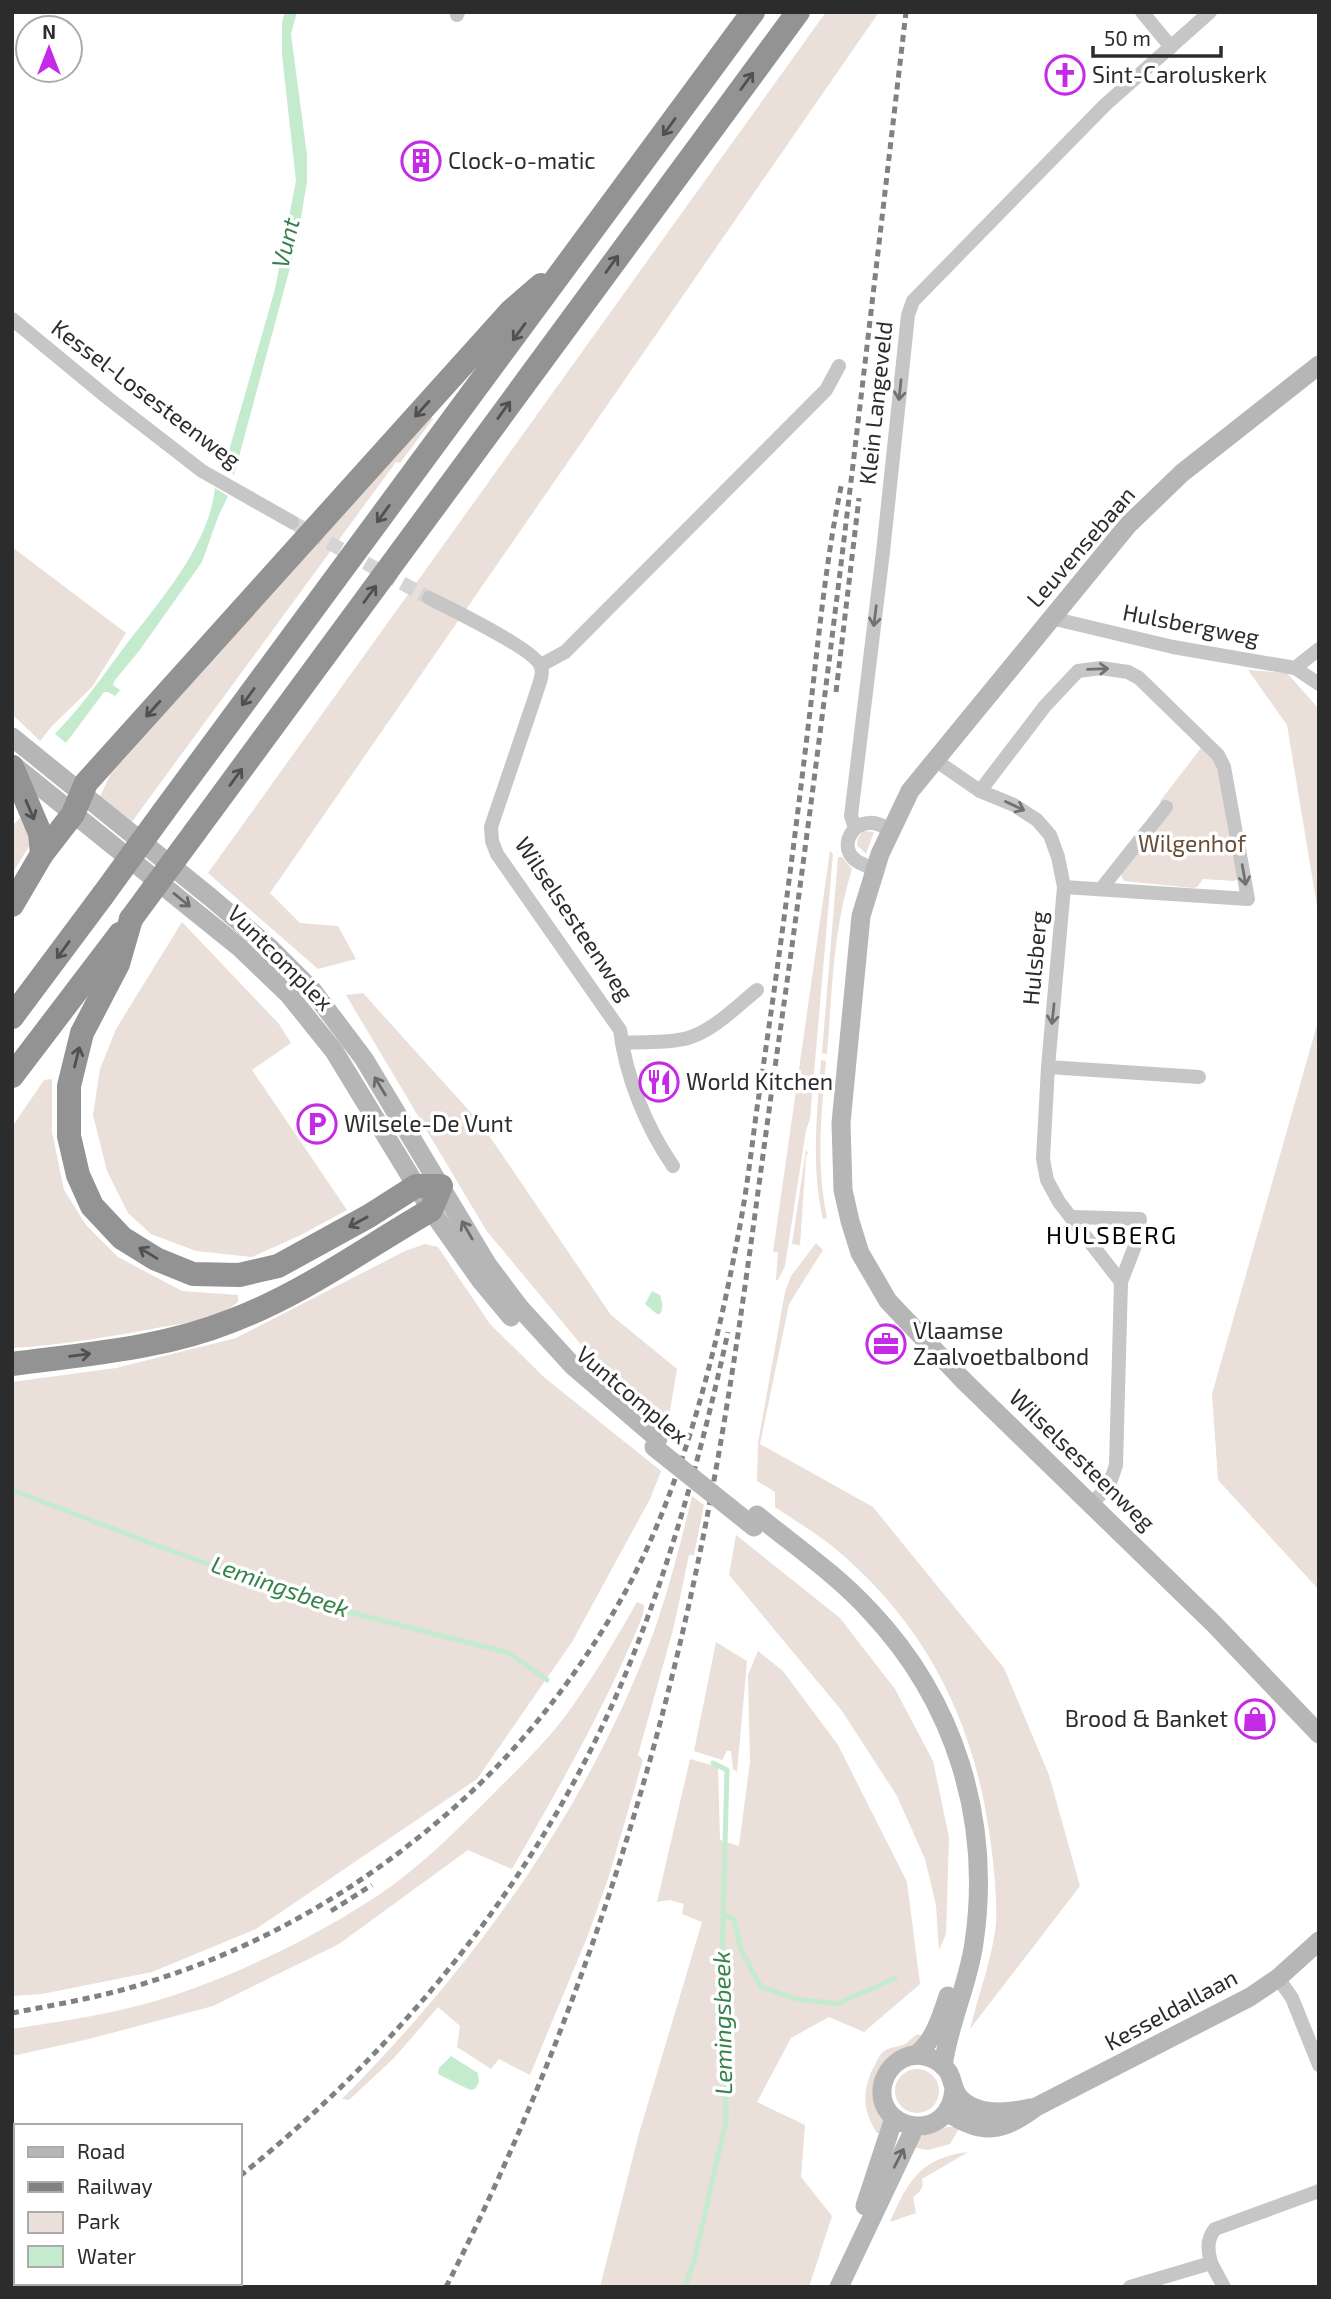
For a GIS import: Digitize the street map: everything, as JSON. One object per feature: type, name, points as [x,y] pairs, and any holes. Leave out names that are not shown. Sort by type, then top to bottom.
[{"type":"highway","points":[[12,1017],[752,12]]},
{"type":"highway","points":[[12,1076],[131,919],[798,12]]},
{"type":"highway","points":[[12,905],[43,854],[77,816],[86,783],[511,311],[574,257]]},
{"type":"highway","points":[[12,766],[40,833],[43,854]]},
{"type":"highway","points":[[12,1364],[138,1348],[184,1337],[231,1321],[292,1294],[431,1210],[442,1186],[416,1186],[369,1216],[278,1266],[239,1275],[193,1274],[156,1259],[122,1238],[92,1206],[78,1175],[69,1136],[69,1086],[82,1033],[118,964],[131,919]]},
{"type":"street","points":[[1142,12],[1171,47]]},
{"type":"street","name":"Klein Langeveld","points":[[855,828],[851,816],[911,308],[916,297],[1095,115],[1210,12]]},
{"type":"street","name":"Kessel-Losesteenweg","points":[[12,319],[108,399],[202,471],[292,522]]},
{"type":"street","name":"Leuvensebaan","points":[[910,792],[1128,525],[1182,473],[1319,365]]},
{"type":"street","name":"Klein Langeveld","points":[[541,665],[565,652],[633,584],[826,390],[839,366]]},
{"type":"street","points":[[429,598],[492,630],[541,665]]},
{"type":"street","name":"Hulsbergweg","points":[[1051,618],[1173,647],[1295,668],[1319,684]]},
{"type":"street","points":[[1295,668],[1319,649]]},
{"type":"street","name":"Wilselsesteenweg","points":[[541,665],[542,674],[536,694],[491,827],[492,841],[497,854],[620,1030],[649,1125],[673,1166]]},
{"type":"street","points":[[980,792],[1045,706],[1078,671],[1101,668],[1128,672],[1139,678],[1218,755],[1224,767],[1248,899],[1064,887]]},
{"type":"street","name":"Vuntcomplex","points":[[12,737],[77,816],[133,834],[269,947],[319,999],[364,1059],[487,1264],[533,1325],[656,1443]]},
{"type":"street","name":"Hulsberg","points":[[935,760],[980,792],[1014,805],[1037,820],[1050,835],[1058,857],[1064,887],[1048,1068],[1044,1159],[1047,1181],[1059,1202],[1121,1282]]},
{"type":"street","name":"Vuntcomplex","points":[[12,766],[239,947],[289,995],[334,1051],[431,1210],[481,1281],[516,1323],[562,1370],[849,1591],[887,1629],[925,1684],[957,1747],[970,1800],[979,1855],[978,1913],[968,1976],[946,2043],[943,2066]]},
{"type":"street","name":"Wilselsesteenweg","points":[[910,792],[874,869],[861,916],[857,943],[841,1123],[843,1190],[860,1252],[888,1301],[917,1333],[1214,1624],[1319,1734]]},
{"type":"street","points":[[1101,889],[1166,807]]},
{"type":"street","name":"Vuntcomplex","points":[[77,816],[133,834]]},
{"type":"street","points":[[874,869],[857,862],[851,856],[847,843],[855,828],[866,822],[876,823],[890,830]]},
{"type":"street","points":[[622,1043],[673,1041],[697,1035],[757,990]]},
{"type":"street","points":[[1048,1068],[1199,1077]]},
{"type":"street","points":[[1072,1217],[1140,1219],[1138,1238],[1121,1282],[1116,1465],[1109,1486],[1092,1503]]},
{"type":"street","name":"Vuntcomplex","points":[[756,1521],[878,1636],[926,1709],[947,1757],[960,1809],[965,1851],[967,1892],[963,1933],[955,1973],[938,2025],[924,2049],[916,2055]]},
{"type":"street","name":"Kesseldallaan","points":[[947,2112],[965,2124],[1005,2127],[1036,2107],[1250,1997],[1279,1978],[1319,1941]]},
{"type":"street","points":[[1279,1978],[1292,1998],[1319,2065]]},
{"type":"street","points":[[943,2066],[927,2056],[916,2055],[903,2058],[894,2064],[884,2080],[883,2097],[887,2109],[894,2118],[915,2127],[930,2124],[947,2112],[954,2088]]},
{"type":"street","name":"Kesseldallaan","points":[[943,2066],[951,2076],[960,2099],[972,2106],[1005,2113],[1036,2107]]},
{"type":"street","points":[[839,2287],[894,2118]]},
{"type":"street","points":[[848,2263],[915,2127]]},
{"type":"street","points":[[1224,2287],[1211,2263],[1208,2242],[1215,2229],[1319,2191]]},
{"type":"street","points":[[1130,2287],[1211,2263]]},
{"type":"green space","points":[[826,12],[879,12],[270,893],[300,923],[338,926],[356,959],[318,969],[208,873]]},
{"type":"green space","points":[[430,415],[433,419],[400,463],[396,462],[128,827],[98,801],[110,775]]},
{"type":"green space","points":[[12,547],[126,633],[92,687],[40,741],[12,714]]},
{"type":"green space","points":[[1248,670],[1287,673],[1319,709],[1319,918],[1287,725]]},
{"type":"green space","name":"Wilgenhof","points":[[1205,743],[1218,755],[1239,879],[1203,879],[1193,888],[1124,881],[1121,875],[1170,810],[1160,801]]},
{"type":"green space","points":[[20,818],[31,843],[12,874],[12,826]]},
{"type":"green space","points":[[863,831],[874,832],[866,854],[857,845]]},
{"type":"green space","points":[[830,851],[833,854],[810,1119],[785,1266],[776,1280],[778,1252],[773,1252]]},
{"type":"green space","points":[[838,857],[842,857],[852,869],[837,938],[827,1054],[822,1053]]},
{"type":"green space","points":[[182,922],[279,1024],[291,1043],[252,1070],[347,1210],[252,1257],[196,1251],[151,1234],[128,1213],[107,1171],[93,1115],[100,1069],[116,1029]]},
{"type":"green space","points":[[363,993],[482,1125],[611,1315],[677,1369],[669,1417],[588,1353],[486,1230],[346,995]]},
{"type":"green space","points":[[1319,1018],[1319,1590],[1218,1480],[1212,1394]]},
{"type":"green space","points":[[821,1060],[826,1061],[820,1140],[827,1218],[823,1219],[816,1160]]},
{"type":"green space","points":[[52,1079],[52,1132],[64,1190],[86,1225],[118,1257],[182,1291],[238,1295],[238,1302],[220,1313],[189,1322],[85,1340],[12,1348],[12,1127],[44,1080]]},
{"type":"green space","points":[[806,1150],[808,1153],[800,1245],[792,1244]]},
{"type":"green space","points":[[816,1243],[823,1250],[789,1304],[760,1444],[873,1507],[1004,1668],[1049,1775],[1080,1886],[970,2029],[993,1944],[996,1895],[991,1842],[981,1789],[956,1710],[938,1673],[893,1606],[832,1546],[775,1507],[775,1492],[757,1481],[758,1443],[785,1292],[791,1276]]},
{"type":"green space","points":[[425,1244],[438,1247],[490,1324],[545,1378],[661,1471],[650,1499],[572,1642],[477,1779],[256,1929],[152,1972],[42,1994],[12,1996],[12,1382],[116,1368],[236,1338],[405,1251]]},
{"type":"green space","points":[[692,1496],[704,1505],[694,1555],[689,1555],[674,1626],[638,1755],[643,1760],[608,1879],[588,1935],[530,2075],[499,2059],[491,2069],[457,2047],[460,2026],[438,2007],[394,2058],[349,2100],[342,2099],[391,2048],[481,1940],[560,1824],[626,1699],[653,1634]]},
{"type":"green space","points":[[736,1535],[840,1618],[895,1689],[933,1761],[949,1837],[946,1934],[939,1950],[936,1905],[925,1859],[897,1796],[842,1711],[729,1575]]},
{"type":"green space","points":[[637,1602],[644,1605],[643,1615],[614,1681],[565,1776],[512,1869],[468,1850],[339,1944],[213,2006],[12,2056],[12,2029],[124,2009],[189,1990],[284,1949],[330,1925],[391,1887],[454,1833],[548,1737],[583,1691]]},
{"type":"green space","points":[[716,1642],[747,1661],[737,1772],[733,1769],[731,1751],[727,1751],[722,1760],[694,1751]]},
{"type":"green space","points":[[758,1651],[783,1671],[838,1745],[907,1882],[920,1984],[864,2032],[829,2017],[791,2038],[757,2102],[805,2125],[801,2177],[832,2216],[809,2287],[600,2287],[638,2137],[702,1922],[682,1914],[684,1904],[670,1900],[657,1902],[690,1759],[718,1767],[720,1840],[739,1846],[750,1762],[748,1675]]},
{"type":"green space","points":[[918,2034],[922,2036],[916,2045],[901,2051],[880,2133],[877,2133],[869,2117],[865,2095],[872,2070],[884,2051],[905,2044]]},
{"type":"green space","points":[[917,2069],[926,2070],[933,2075],[938,2082],[938,2100],[933,2107],[926,2112],[917,2113],[908,2112],[901,2107],[896,2100],[895,2091],[896,2082],[901,2075],[908,2070]]},
{"type":"green space","points":[[947,2127],[960,2127],[950,2144],[928,2150],[912,2147],[924,2134]]},
{"type":"green space","points":[[968,2152],[922,2179],[921,2190],[913,2197],[916,2213],[890,2222],[910,2183],[918,2174],[938,2160]]},
{"type":"water","name":"Vunt","points":[[285,12],[297,12],[291,34],[307,155],[307,181],[297,242],[234,475],[224,468],[275,289],[296,181],[282,55],[282,22]]},
{"type":"water","points":[[215,488],[228,496],[202,562],[139,651],[115,680],[113,685],[120,690],[115,696],[104,692],[66,743],[55,734],[90,693],[179,574],[203,532]]},
{"type":"water","points":[[652,1291],[660,1295],[660,1314],[645,1304]]},
{"type":"water","points":[[451,2056],[478,2073],[479,2082],[475,2089],[470,2090],[438,2074],[439,2068]]},
{"type":"waterway","name":"Lemingsbeek","points":[[12,1490],[166,1549],[333,1608],[509,1653],[547,1680]]},
{"type":"waterway","name":"Lemingsbeek","points":[[685,2287],[694,2261],[726,2121],[726,2074],[720,2034],[727,1770],[713,1763]]},
{"type":"waterway","points":[[724,1914],[734,1919],[741,1950],[761,1987],[797,1999],[837,2004],[895,1978]]},
{"type":"tunnel","points":[[292,522],[429,598]]},
{"type":"railway","points":[[446,2287],[491,2195],[532,2101],[570,2006],[604,1909],[663,1712],[708,1512],[745,1286],[812,798],[906,12]]},
{"type":"railway","points":[[12,2013],[118,1991],[191,1968],[266,1935],[336,1896],[370,1873],[464,1799],[518,1744],[566,1684],[628,1587],[665,1506],[681,1463],[708,1373],[729,1284],[748,1175],[784,918],[826,574],[842,482]]},
{"type":"railway","points":[[836,692],[859,498]]},
{"type":"railway","points":[[242,2174],[358,2071],[412,2013],[462,1952],[509,1888],[552,1821],[590,1752],[623,1680],[656,1595],[696,1465],[728,1332]]},
{"type":"railway","points":[[331,1911],[372,1885]]},
{"type":"railway","points":[[74,2287],[78,2285]]},
{"type":"place","name":"Sint-Caroluskerk","points":[[1065,75]]},
{"type":"place","name":"Clock-o-matic","points":[[421,161]]},
{"type":"place","name":"World Kitchen","points":[[659,1082]]},
{"type":"place","name":"Wilsele-De Vunt","points":[[317,1124]]},
{"type":"place","name":"Vlaamse Zaalvoetbalbond","points":[[886,1344]]},
{"type":"place","name":"Brood & Banket","points":[[1255,1719]]},
{"type":"district","name":"HULSBERG","points":[[1112,1236]]}]
